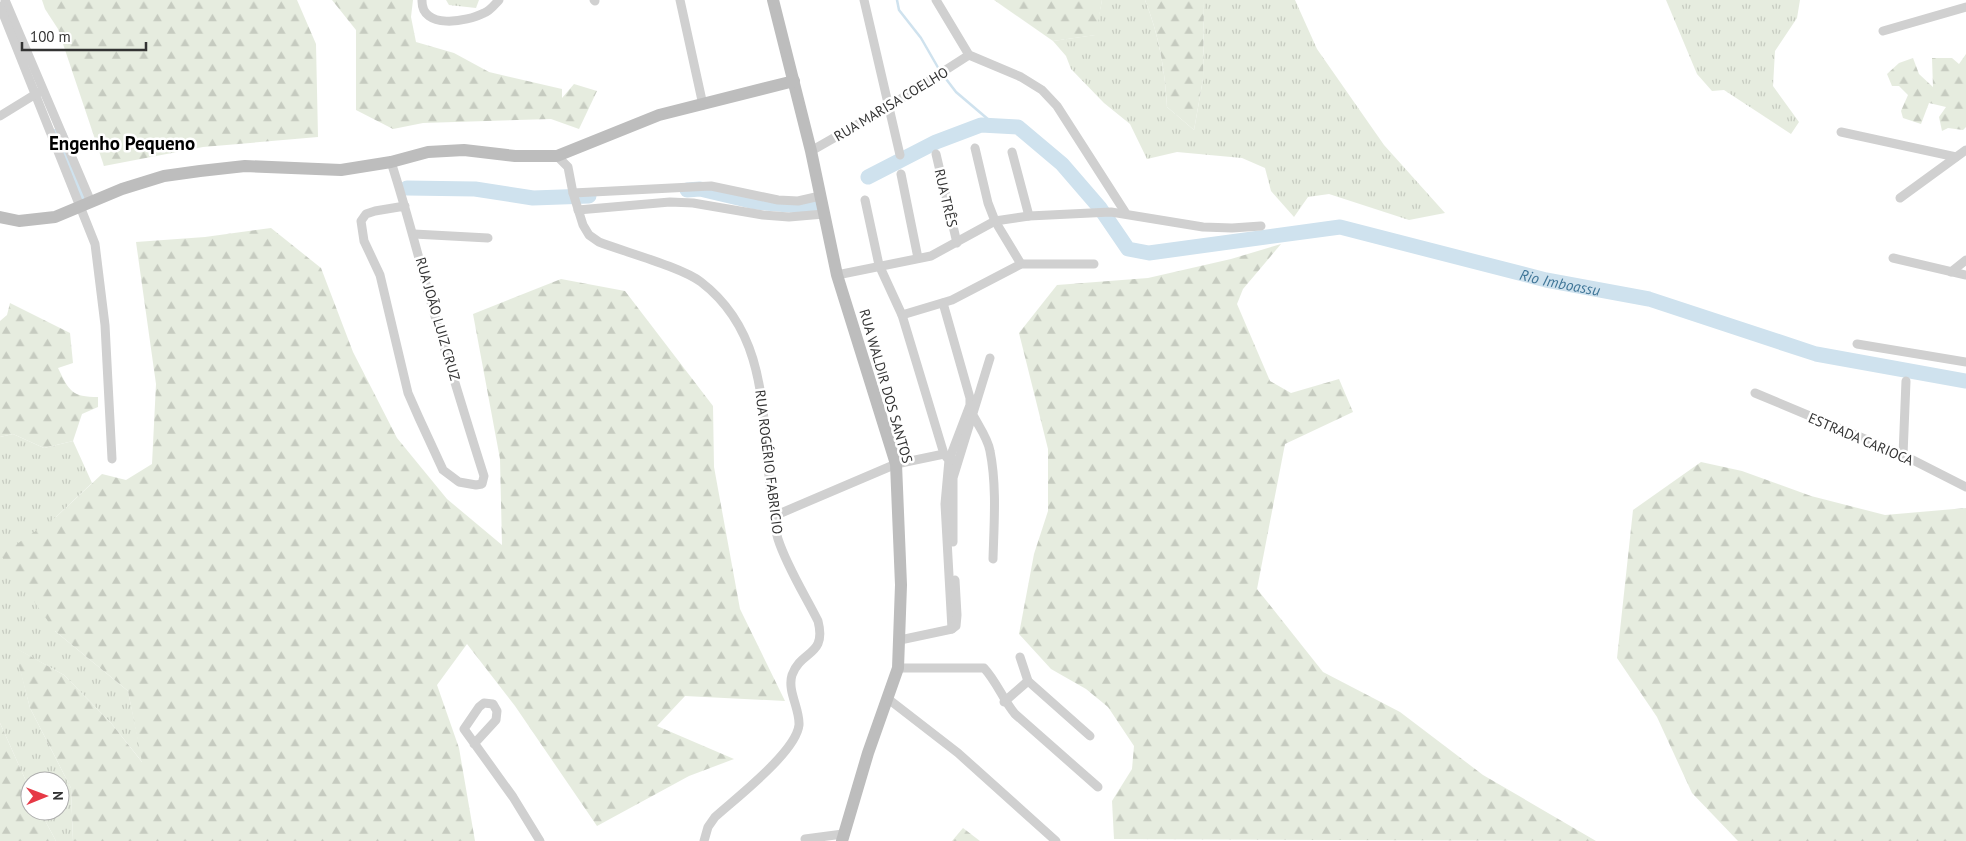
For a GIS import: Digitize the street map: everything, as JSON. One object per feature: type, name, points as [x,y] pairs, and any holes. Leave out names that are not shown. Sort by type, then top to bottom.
[{"type":"street","points":[[5,0],[13,26],[40,92],[91,202]]},
{"type":"street","points":[[422,0],[424,11],[430,17],[455,21],[486,13],[499,0]]},
{"type":"street","points":[[680,0],[703,105]]},
{"type":"street","name":"RUA WALDIR DOS SANTOS","points":[[773,0],[811,151],[837,275],[896,464],[901,584],[898,668],[868,753],[842,837]]},
{"type":"street","points":[[864,0],[900,156]]},
{"type":"street","points":[[936,0],[969,55],[1022,76],[1042,90],[1056,106],[1125,212]]},
{"type":"street","points":[[0,6],[13,26]]},
{"type":"street","points":[[1883,31],[1966,7]]},
{"type":"street","name":"RUA MARISA COELHO","points":[[811,151],[888,107],[969,55]]},
{"type":"street","points":[[0,218],[37,221],[55,218],[122,189],[164,176],[200,171],[245,166],[342,170],[391,162],[428,152],[464,150],[515,156],[557,156],[659,115],[794,81]]},
{"type":"street","points":[[0,116],[40,92]]},
{"type":"street","points":[[40,92],[78,207],[95,244],[101,285],[112,459]]},
{"type":"street","points":[[1841,132],[1956,157]]},
{"type":"street","points":[[975,148],[988,203],[995,221],[1021,264]]},
{"type":"street","points":[[1900,198],[1966,150]]},
{"type":"street","points":[[1012,152],[1029,216]]},
{"type":"street","name":"RUA TRÊS","points":[[936,154],[957,242]]},
{"type":"street","name":"RUA ROGÉRIO FABRICIO","points":[[557,156],[568,167],[578,210],[590,235],[599,242],[700,281],[719,298],[738,322],[748,343],[760,388],[778,539],[818,621],[821,634],[815,650],[798,666],[792,676],[791,684],[799,724],[791,745],[715,817],[708,827],[704,841]]},
{"type":"street","name":"RUA JOÃO LUIZ CRUZ","points":[[391,162],[414,234],[438,326],[484,476],[482,484],[459,482],[443,470],[408,393],[380,275],[360,228],[361,220],[366,214],[405,206]]},
{"type":"street","points":[[901,174],[918,258]]},
{"type":"street","points":[[573,193],[711,186],[778,200],[798,201],[820,196]]},
{"type":"street","points":[[865,200],[880,265],[902,315],[950,458]]},
{"type":"street","points":[[578,210],[670,202],[693,203],[763,215],[824,214]]},
{"type":"street","points":[[837,275],[931,256],[995,221],[1029,216],[1125,212],[1203,227],[1261,226]]},
{"type":"street","points":[[414,234],[488,238]]},
{"type":"street","points":[[1893,258],[1966,274]]},
{"type":"street","points":[[1951,272],[1966,260]]},
{"type":"street","points":[[902,315],[943,303],[1021,264],[1094,264]]},
{"type":"street","points":[[900,640],[954,628],[944,504],[950,458],[970,405],[970,398],[943,303]]},
{"type":"street","points":[[1857,344],[1966,362]]},
{"type":"street","points":[[950,458],[974,417],[990,358]]},
{"type":"street","points":[[1903,455],[1906,381]]},
{"type":"street","name":"ESTRADA CARIOCA","points":[[1755,393],[1903,455],[1966,487]]},
{"type":"street","points":[[974,417],[986,438],[990,452],[994,511],[993,559]]},
{"type":"street","points":[[774,516],[896,464],[950,458]]},
{"type":"street","points":[[1020,657],[1028,681],[1090,736]]},
{"type":"street","points":[[898,668],[984,668],[990,675],[1004,702],[1015,714],[1098,788]]},
{"type":"street","points":[[1004,702],[1028,681]]},
{"type":"street","points":[[888,698],[958,753],[1056,841]]},
{"type":"street","points":[[474,744],[496,720],[497,711],[492,704],[484,703],[479,707],[464,730],[474,744],[513,797],[540,841]]},
{"type":"street","points":[[805,839],[842,837]]},
{"type":"green space","points":[[42,0],[297,0],[316,44],[318,137],[203,147],[104,166],[58,29],[45,9]]},
{"type":"green space","points":[[332,0],[413,0],[411,17],[416,42],[454,53],[489,72],[562,89],[562,98],[574,84],[597,91],[579,129],[551,119],[423,123],[393,129],[356,110],[356,30]]},
{"type":"green space","points":[[446,0],[479,0],[476,8],[449,5]]},
{"type":"green space","points":[[994,0],[1102,0],[1096,35],[1053,41]]},
{"type":"green space","points":[[1102,0],[1145,0],[1154,26],[1160,53],[1167,107],[1194,130],[1203,79],[1204,0],[1295,0],[1317,49],[1384,145],[1445,213],[1409,220],[1329,194],[1308,197],[1294,217],[1271,191],[1265,168],[1242,158],[1177,152],[1147,159],[1130,124],[1104,103],[1071,69],[1066,56],[1053,41],[1095,35]]},
{"type":"green space","points":[[1145,0],[1204,0],[1203,79],[1194,130],[1167,107],[1160,53],[1154,26]]},
{"type":"green space","points":[[1666,0],[1800,0],[1797,18],[1775,51],[1773,86],[1799,122],[1791,134],[1724,90],[1712,91],[1697,74]]},
{"type":"green space","points":[[1966,54],[1966,127],[1963,130],[1948,128],[1942,131],[1939,117],[1946,107],[1929,103],[1921,124],[1903,118],[1901,111],[1908,95],[1899,86],[1892,86],[1887,74],[1899,63],[1913,58],[1919,74],[1933,87],[1932,58],[1952,58],[1959,64]]},
{"type":"green space","points":[[271,228],[321,268],[353,352],[397,438],[447,499],[502,545],[500,459],[473,314],[561,279],[625,291],[713,406],[714,467],[740,609],[785,701],[685,696],[657,726],[734,759],[689,776],[597,826],[515,706],[467,644],[437,685],[459,748],[475,841],[73,841],[70,771],[62,771],[30,708],[14,647],[64,675],[111,723],[142,762],[128,691],[55,631],[1,555],[56,517],[102,474],[126,480],[152,464],[156,384],[136,242],[205,237]]},
{"type":"green space","points":[[1281,244],[1243,289],[1237,304],[1270,381],[1291,393],[1339,379],[1353,412],[1285,444],[1257,589],[1323,672],[1400,712],[1483,775],[1596,841],[1114,839],[1112,801],[1132,769],[1134,746],[1108,707],[1086,689],[1051,669],[1019,634],[1034,554],[1048,511],[1048,449],[1019,333],[1057,285],[1148,278],[1231,259]]},
{"type":"green space","points":[[10,303],[70,333],[73,363],[58,368],[72,391],[82,396],[98,397],[98,407],[82,414],[73,441],[44,448],[13,434],[0,437],[0,321],[7,315]]},
{"type":"green space","points":[[13,434],[44,448],[73,441],[92,483],[56,517],[55,631],[128,691],[143,763],[111,723],[64,675],[15,648],[30,708],[62,771],[21,771],[0,723],[0,437]]},
{"type":"green space","points":[[1701,462],[1742,471],[1811,496],[1885,515],[1966,508],[1966,841],[1738,841],[1692,793],[1657,717],[1617,658],[1633,510]]},
{"type":"green space","points":[[0,723],[21,771],[20,821],[45,821],[56,841],[0,841]]},
{"type":"green space","points":[[70,786],[73,841],[56,841],[45,821],[70,821]]},
{"type":"green space","points":[[963,828],[980,841],[952,841]]},
{"type":"waterway","points":[[897,0],[899,10],[921,38],[940,71]]},
{"type":"waterway","points":[[943,75],[956,92],[996,126]]},
{"type":"waterway","name":"Rio Imboassu","points":[[868,177],[936,142],[981,125],[1018,127],[1062,164],[1100,208],[1128,249],[1149,253],[1340,227],[1546,280],[1649,299],[1816,354],[1966,381]]},
{"type":"waterway","points":[[59,135],[83,198]]},
{"type":"waterway","points":[[407,188],[475,189],[533,198],[589,196]]},
{"type":"waterway","points":[[687,190],[700,189],[755,202],[813,207]]},
{"type":"district","name":"Engenho Pequeno","points":[[122,143]]}]
